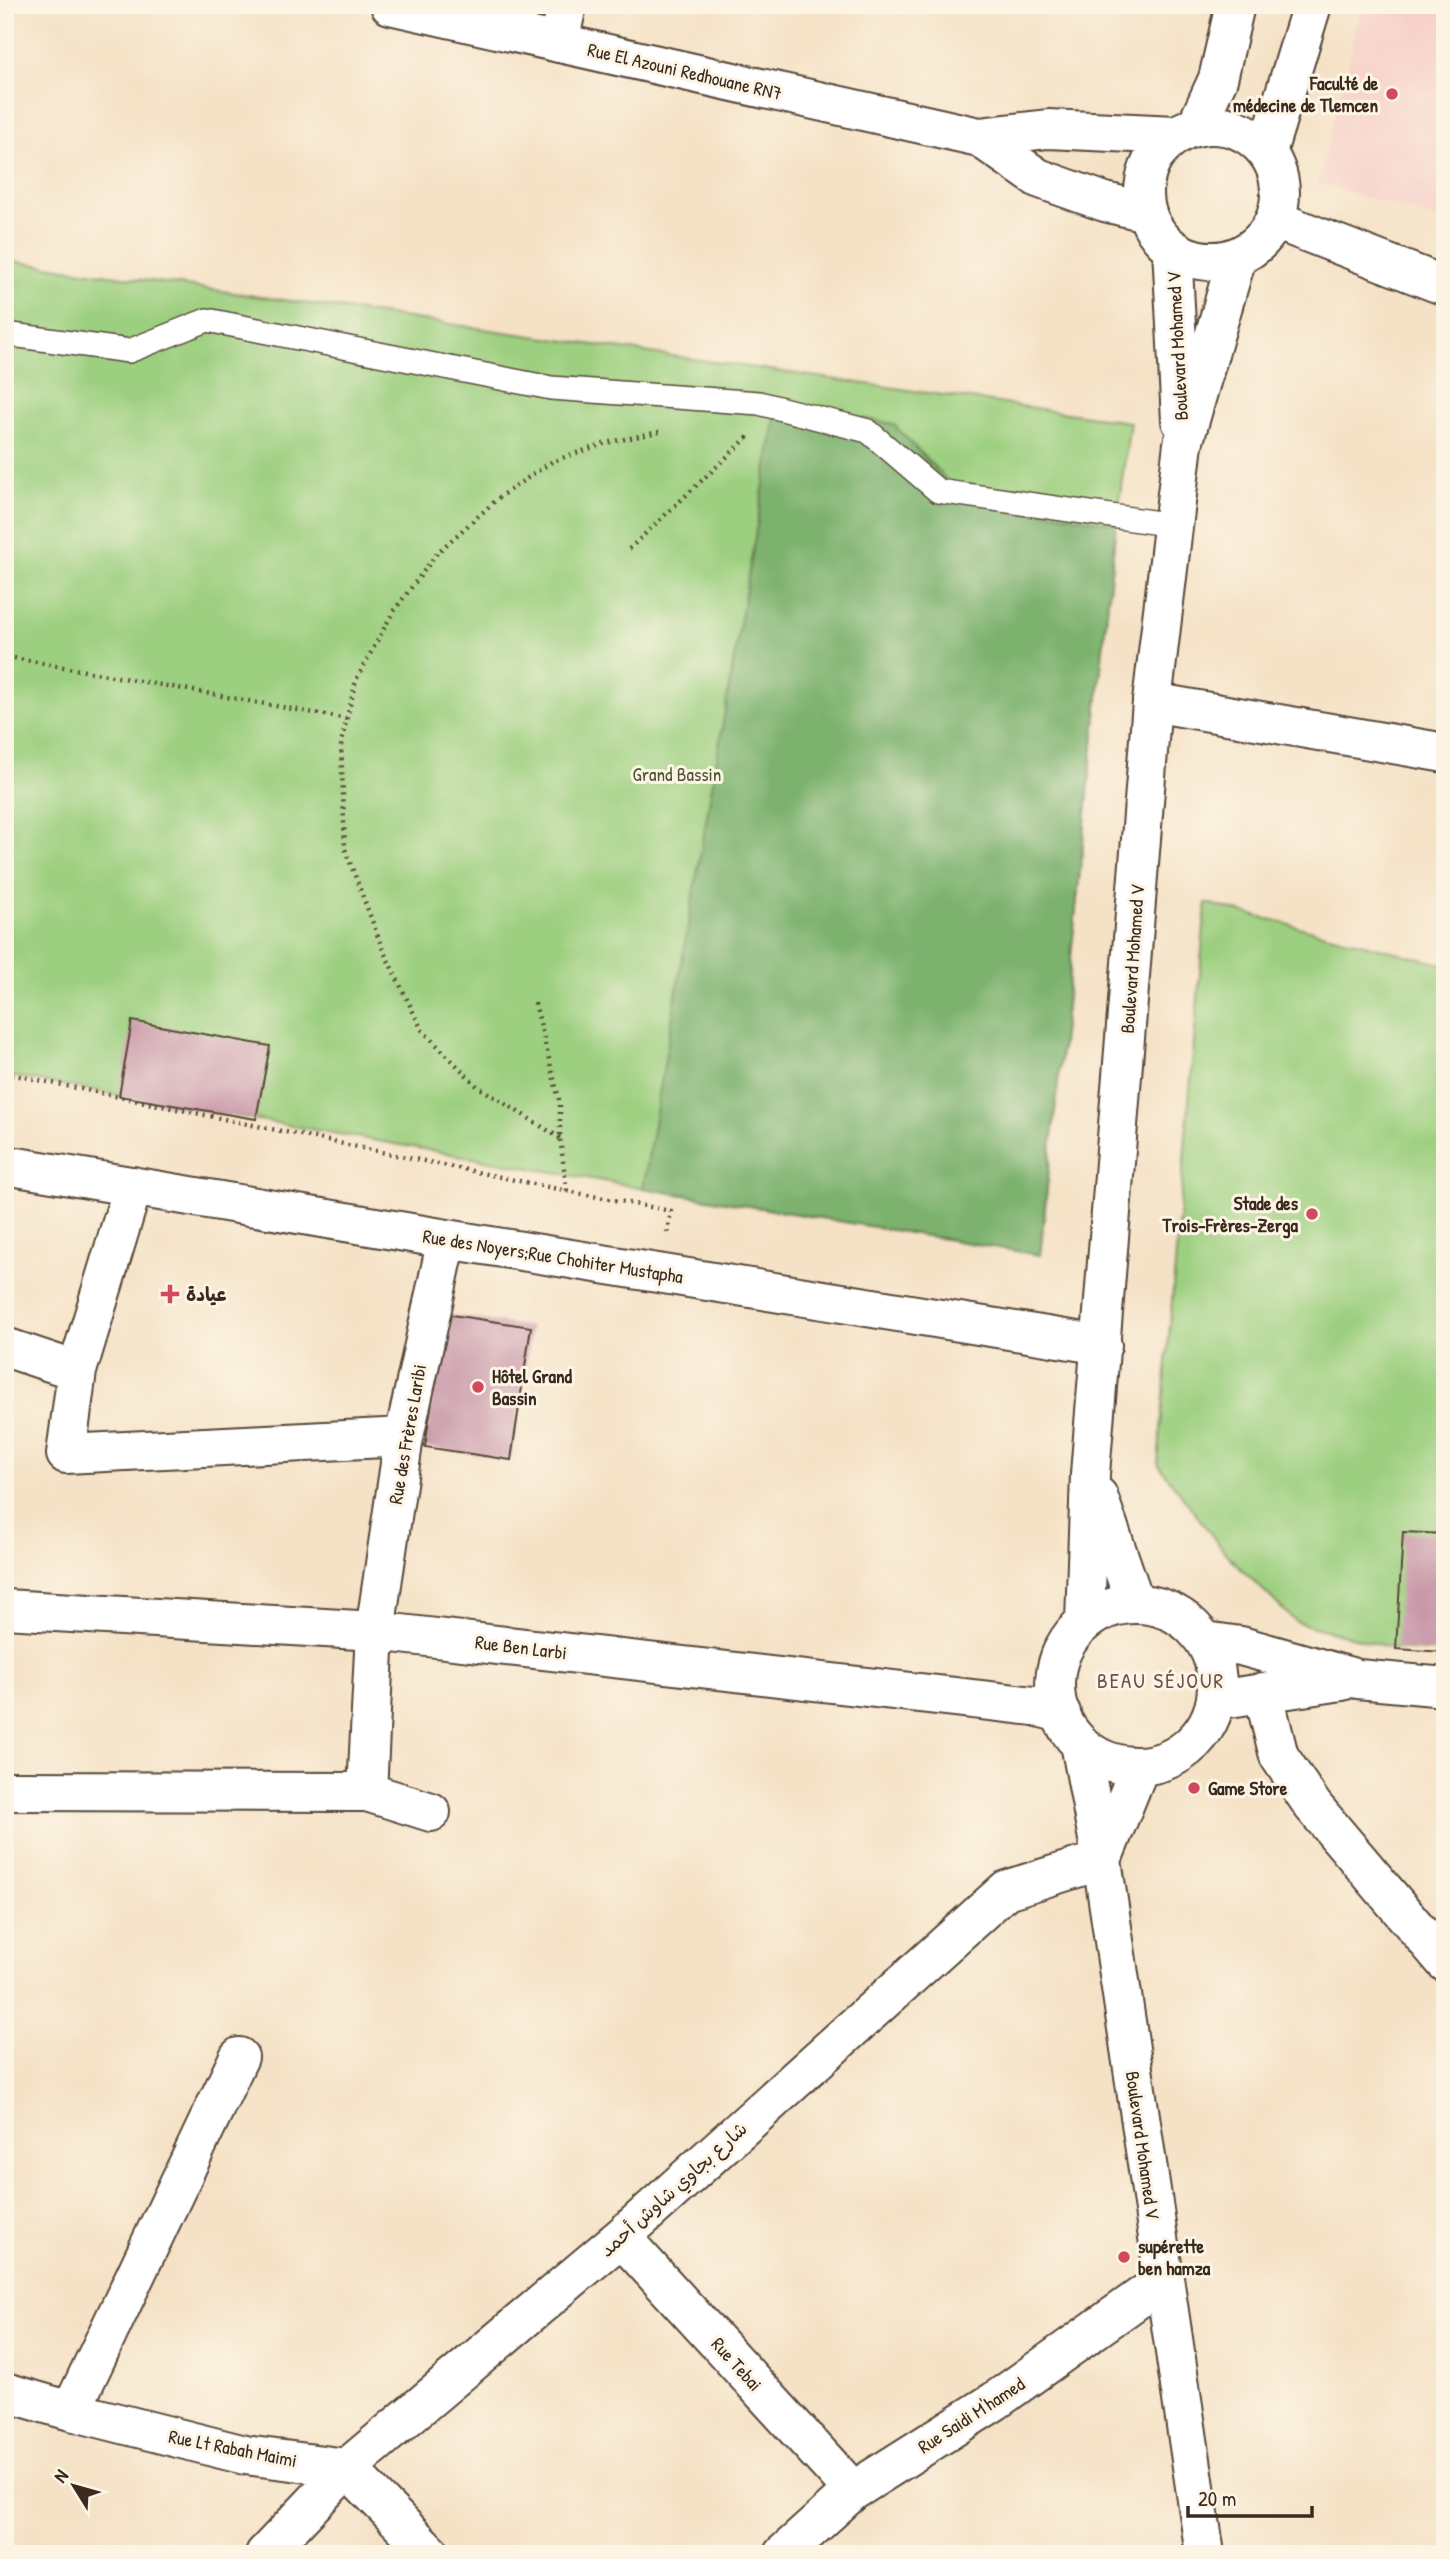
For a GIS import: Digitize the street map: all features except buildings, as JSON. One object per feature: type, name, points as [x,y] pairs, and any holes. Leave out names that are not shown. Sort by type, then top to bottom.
[{"type":"street","name":"Rue El Azouni Redhouane RN7","points":[[390,5],[979,137],[1048,129],[1186,131]]},
{"type":"street","points":[[559,43],[567,5]]},
{"type":"street","points":[[1186,131],[1218,79],[1235,5]]},
{"type":"street","points":[[1267,152],[1312,5]]},
{"type":"street","points":[[1217,125],[1236,129],[1253,138],[1267,152],[1277,173],[1280,197],[1275,220],[1252,248],[1237,257],[1214,261],[1192,258],[1172,248],[1156,233],[1146,212],[1144,190],[1148,169],[1159,149],[1186,131],[1217,125]]},
{"type":"street","name":"Rue El Azouni Redhouane RN7","points":[[979,137],[1038,178],[1105,202],[1146,212]]},
{"type":"street","points":[[1275,220],[1445,286]]},
{"type":"street","name":"Boulevard Mohamed V","points":[[1172,248],[1175,339],[1183,444]]},
{"type":"street","name":"Boulevard Mohamed V","points":[[1085,1622],[1090,1474],[1152,702],[1183,444],[1237,257]]},
{"type":"street","points":[[1152,702],[1445,753]]},
{"type":"street","name":"Rue des Noyers;Rue Chohiter Mustapha","points":[[5,1165],[1102,1345]]},
{"type":"street","points":[[133,1186],[76,1371],[66,1454],[404,1437]]},
{"type":"street","name":"Rue des Frères Laribi","points":[[367,1792],[376,1631],[404,1437],[447,1239]]},
{"type":"street","points":[[5,1347],[76,1371]]},
{"type":"street","name":"Boulevard Mohamed V","points":[[1090,1474],[1135,1603]]},
{"type":"street","points":[[1135,1603],[1156,1605],[1175,1613],[1192,1625],[1205,1641],[1216,1669],[1216,1700],[1207,1726],[1189,1746],[1166,1760],[1140,1766],[1118,1764],[1097,1756],[1058,1712],[1059,1661],[1069,1639],[1085,1622],[1108,1609],[1135,1603]]},
{"type":"street","name":"Rue Ben Larbi","points":[[5,1609],[376,1631],[1058,1712]]},
{"type":"street","points":[[1205,1641],[1241,1646],[1358,1679],[1445,1687]]},
{"type":"street","points":[[1216,1700],[1358,1679]]},
{"type":"street","points":[[1262,1692],[1279,1756],[1285,1766],[1313,1806],[1445,1962]]},
{"type":"street","name":"Boulevard Mohamed V","points":[[1058,1712],[1102,1860],[1205,2554]]},
{"type":"street","points":[[1102,1860],[1140,1766]]},
{"type":"street","points":[[5,1791],[367,1792],[431,1812]]},
{"type":"street","name":"شارع بجاوي شاوش أحمد","points":[[265,2554],[347,2468],[621,2237],[1006,1889],[1102,1860]]},
{"type":"street","points":[[71,2411],[239,2057]]},
{"type":"street","name":"Rue Tebai","points":[[621,2237],[853,2491]]},
{"type":"street","name":"Rue Saidi M'hamed","points":[[783,2554],[853,2491],[995,2401],[1163,2281]]},
{"type":"street","name":"Rue Lt Rabah Maimi","points":[[5,2392],[246,2455],[347,2468]]},
{"type":"street","points":[[347,2468],[430,2554]]},
{"type":"lane","points":[[5,334],[129,351],[207,320],[551,387],[759,402],[868,431],[938,491],[1173,525]]},
{"type":"path","points":[[560,1138],[477,1086],[422,1030],[383,950],[345,849],[341,743],[356,680],[387,623],[438,552],[502,495],[553,461],[606,443],[665,431]]},
{"type":"path","points":[[629,549],[747,438],[733,437]]},
{"type":"path","points":[[14,658],[347,719]]},
{"type":"path","points":[[535,1003],[560,1103],[560,1138],[567,1191]]},
{"type":"path","points":[[5,1073],[671,1211]]},
{"type":"shaded area","name":"Faculté de médecine de Tlemcen","points":[[1362,5],[1445,5],[1445,221],[1318,183]]},
{"type":"green space","name":"Grand Bassin","points":[[5,260],[1130,422],[1116,524],[1040,1255],[5,1075]]},
{"type":"green space","points":[[778,403],[893,424],[963,497],[1116,524],[1040,1255],[643,1188]]},
{"type":"green space","name":"Stade des Trois-Frères-Zerga","points":[[1206,903],[1445,965],[1445,1652],[1396,1649],[1296,1622],[1227,1555],[1158,1464]]},
{"type":"place","name":"Faculté de médecine de Tlemcen","points":[[1392,94]]},
{"type":"place","name":"Stade des Trois-Frères-Zerga","points":[[1312,1214]]},
{"type":"place","name":"عيادة","points":[[170,1294]]},
{"type":"place","name":"Hôtel Grand Bassin","points":[[478,1387]]},
{"type":"place","name":"Game Store","points":[[1194,1788]]},
{"type":"place","name":"supérette ben hamza","points":[[1124,2257]]},
{"type":"district","name":"BEAU SÉJOUR","points":[[1161,1680]]}]
